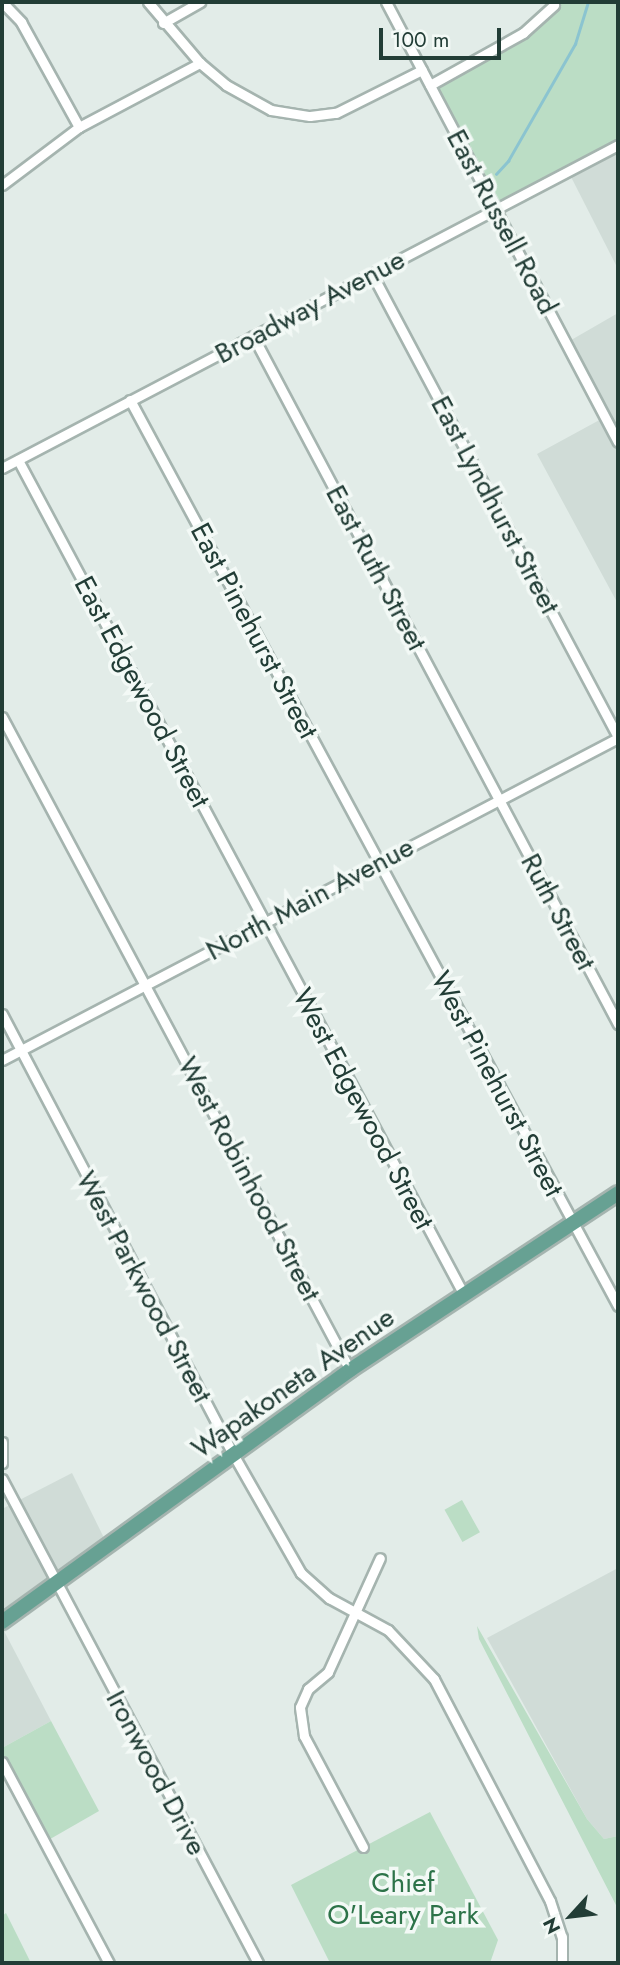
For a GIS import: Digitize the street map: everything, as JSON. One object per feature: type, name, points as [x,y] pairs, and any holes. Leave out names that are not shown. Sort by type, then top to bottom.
[{"type":"main road","name":"Wapakoneta Avenue","points":[[2,1622],[350,1370],[618,1193]]},
{"type":"street","points":[[2,2],[21,22],[79,127]]},
{"type":"street","points":[[148,2],[163,23],[200,63],[226,85],[271,110],[310,116],[360,104],[422,70]]},
{"type":"street","points":[[163,23],[200,2]]},
{"type":"street","name":"East Russell Road","points":[[386,2],[618,442]]},
{"type":"street","points":[[430,85],[523,33],[554,5]]},
{"type":"street","points":[[2,185],[79,127],[200,63]]},
{"type":"street","name":"Broadway Avenue","points":[[2,468],[618,145]]},
{"type":"street","name":"East Lyndhurst Street","points":[[372,274],[618,737]]},
{"type":"street","name":"East Ruth Street","points":[[253,336],[498,800]]},
{"type":"street","name":"East Pinehurst Street","points":[[130,400],[378,862]]},
{"type":"street","name":"East Edgewood Street","points":[[18,460],[265,924]]},
{"type":"street","name":"West Robinhood Street","points":[[2,717],[350,1370]]},
{"type":"street","name":"North Main Avenue","points":[[2,1060],[147,987],[378,862],[618,737]]},
{"type":"street","name":"Ruth Street","points":[[498,800],[618,1024]]},
{"type":"street","name":"West Pinehurst Street","points":[[378,862],[618,1306]]},
{"type":"street","name":"West Edgewood Street","points":[[265,924],[463,1293]]},
{"type":"street","name":"West Parkwood Street","points":[[2,1014],[233,1454],[302,1573],[329,1598],[409,1647],[434,1679],[550,1901],[562,1937],[562,1963]]},
{"type":"street","points":[[2,1442],[2,1463]]},
{"type":"street","name":"Ironwood Drive","points":[[2,1482],[258,1963]]},
{"type":"street","points":[[363,1847],[300,1722],[300,1707],[308,1689],[328,1672],[380,1558]]},
{"type":"street","points":[[2,1762],[109,1963]]},
{"type":"shaded area","points":[[618,145],[618,269],[568,171]]},
{"type":"shaded area","points":[[618,313],[618,604],[537,454],[605,417],[566,343]]},
{"type":"shaded area","points":[[72,1473],[108,1546],[2,1622],[2,1509]]},
{"type":"shaded area","points":[[618,1568],[618,1836],[604,1839],[587,1819],[487,1638]]},
{"type":"shaded area","points":[[2,1627],[51,1721],[2,1748]]},
{"type":"green space","points":[[556,2],[618,2],[618,145],[494,209],[430,85],[523,33]]},
{"type":"green space","points":[[462,1500],[480,1532],[462,1542],[445,1510]]},
{"type":"green space","points":[[477,1626],[587,1819],[604,1839],[618,1836],[618,1909],[479,1639]]},
{"type":"green space","points":[[51,1721],[99,1811],[45,1842],[2,1762],[2,1748]]},
{"type":"green space","name":"Chief O'Leary Park","points":[[430,1812],[498,1940],[490,1963],[330,1963],[291,1885]]},
{"type":"green space","points":[[6,1913],[31,1963],[2,1963],[2,1916]]},
{"type":"waterway","points":[[496,174],[508,161],[575,44],[588,2]]}]
